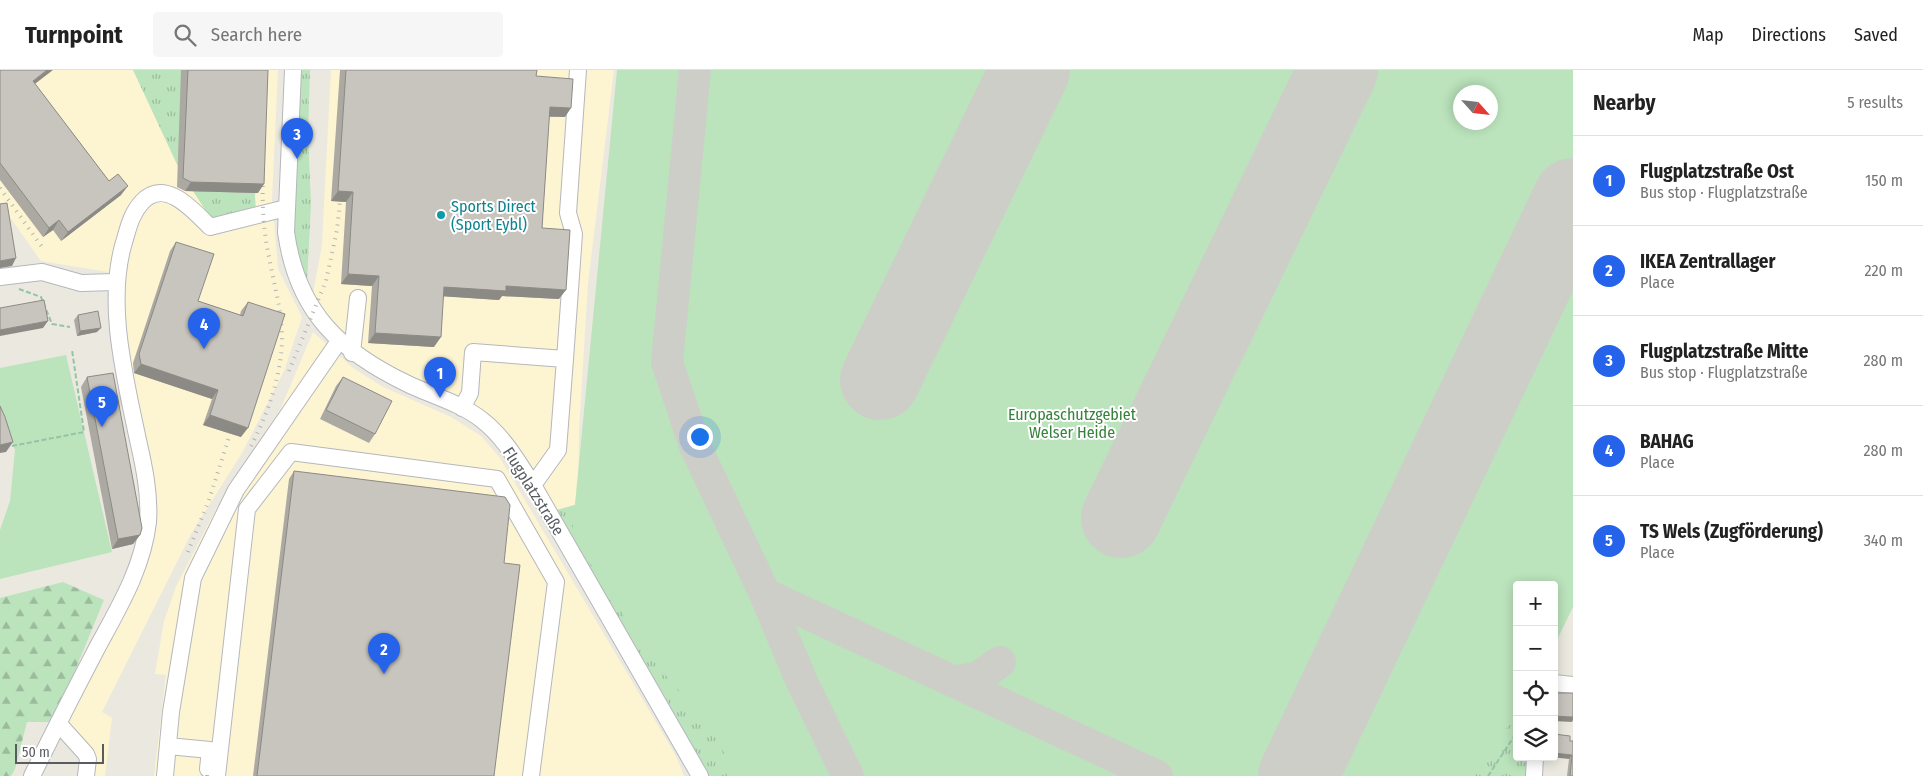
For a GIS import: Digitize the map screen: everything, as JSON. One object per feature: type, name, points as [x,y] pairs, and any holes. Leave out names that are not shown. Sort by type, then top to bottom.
[{"type":"street","name":"Flugplatzstraße","points":[[293,70],[286,208],[290,256],[296,278],[309,306],[339,341],[352,352],[386,373],[462,408],[481,419],[514,454],[700,776]]},
{"type":"street","points":[[532,486],[558,450],[574,234],[568,212],[578,70]]},
{"type":"street","points":[[32,776],[125,593],[140,559],[148,522],[145,472],[120,350],[116,282],[123,245],[134,211],[145,198],[157,194],[170,194],[191,207],[210,227],[286,208]]},
{"type":"street","points":[[5,276],[42,272],[81,283],[116,282]]},
{"type":"street","points":[[352,352],[358,298]]},
{"type":"street","points":[[165,776],[171,712],[194,578],[236,490],[339,341]]},
{"type":"street","points":[[462,408],[470,393],[473,352],[565,359]]},
{"type":"street","points":[[212,773],[247,509],[292,452],[497,479],[556,582],[531,776]]},
{"type":"street","points":[[1558,683],[1573,685]]},
{"type":"street","points":[[58,724],[86,754],[88,760],[86,776]]},
{"type":"street","points":[[168,746],[210,750],[212,773]]},
{"type":"street","points":[[1534,776],[1536,761]]},
{"type":"path","points":[[5,276],[14,287],[41,296],[52,324],[70,327]]},
{"type":"path","points":[[12,446],[84,432],[72,350]]},
{"type":"path","points":[[1488,776],[1513,738]]},
{"type":"shaded area","points":[[0,70],[278,70],[272,198],[278,269],[302,317],[284,371],[242,453],[191,534],[102,712],[112,718],[105,776],[78,776],[83,765],[54,722],[153,524],[123,335],[121,274],[41,261],[0,203]]},
{"type":"shaded area","points":[[331,70],[614,70],[588,283],[579,430],[578,504],[553,511],[538,474],[502,428],[469,405],[390,368],[340,335],[313,294],[322,245]]},
{"type":"shaded area","points":[[313,332],[353,368],[383,387],[451,417],[481,436],[500,458],[676,756],[684,776],[154,776],[166,675],[155,674],[164,621],[176,587],[215,511],[281,408]]},
{"type":"green space","points":[[133,70],[259,70],[256,210],[212,220],[181,173]]},
{"type":"green space","points":[[300,70],[310,70],[308,135],[311,204],[307,283],[298,257],[293,227]]},
{"type":"green space","name":"Europaschutzgebiet Welser Heide","points":[[617,70],[1573,70],[1573,607],[1558,638],[1558,581],[1513,581],[1513,718],[1475,776],[727,776],[726,757],[710,727],[651,658],[572,535]]},
{"type":"green space","points":[[66,355],[112,552],[0,579],[0,530],[10,501],[15,450],[0,413],[0,368]]},
{"type":"green space","points":[[578,504],[740,776],[707,776],[669,704],[553,511]]},
{"type":"green space","points":[[63,582],[104,600],[54,722],[27,722],[15,769],[11,776],[0,776],[0,598]]},
{"type":"green space","points":[[1513,704],[1513,761],[1531,761],[1530,776],[1473,776]]},
{"type":"building","points":[[0,70],[47,70],[33,81],[109,181],[118,174],[128,186],[68,232],[59,220],[49,228],[0,163]]},
{"type":"building","points":[[188,70],[268,70],[264,184],[191,182],[183,178]]},
{"type":"building","name":"Sports Direct (Sport Eybl)","points":[[346,70],[537,70],[536,76],[573,79],[571,108],[550,107],[542,228],[570,230],[566,290],[506,286],[506,291],[444,287],[441,337],[375,333],[379,276],[348,274],[353,192],[338,191]]},
{"type":"building","points":[[7,203],[16,258],[0,261],[0,204]]},
{"type":"building","points":[[176,242],[214,254],[198,301],[243,316],[248,302],[285,314],[248,428],[210,415],[218,390],[141,364],[139,354]]},
{"type":"building","points":[[44,300],[48,321],[0,330],[0,308]]},
{"type":"building","points":[[98,311],[101,328],[80,331],[78,315]]},
{"type":"building","points":[[113,373],[142,528],[140,535],[118,539],[87,377]]},
{"type":"building","points":[[343,377],[392,401],[375,434],[326,410]]},
{"type":"building","points":[[0,406],[13,442],[0,445]]},
{"type":"building","points":[[294,471],[505,497],[510,505],[504,563],[520,565],[494,776],[257,776]]},
{"type":"building","points":[[1558,693],[1573,693],[1573,717],[1558,716]]},
{"type":"building","points":[[1558,734],[1570,736],[1570,741],[1573,741],[1573,776],[1570,776],[1572,755],[1558,753]]},
{"type":"taxiway","points":[[695,70],[667,362],[695,446],[765,594],[1157,776]]},
{"type":"taxiway","points":[[765,594],[802,682],[848,776]]},
{"type":"taxiway","points":[[955,681],[977,678],[1000,662]]},
{"type":"runway","points":[[880,380],[1030,70]]},
{"type":"runway","points":[[1121,518],[1338,70]]},
{"type":"runway","points":[[1298,776],[1573,198]]},
{"type":"railway","points":[[251,446],[263,421],[276,381],[282,340],[279,308],[265,236],[263,173]]},
{"type":"railway","points":[[0,188],[42,247]]},
{"type":"railway","points":[[289,371],[326,281],[337,230],[340,201]]},
{"type":"railway","points":[[188,552],[209,500],[230,434]]},
{"type":"railway","points":[[207,776],[208,769]]},
{"type":"place","name":"Flugplatzstraße Mitte","points":[[297,159]]},
{"type":"place","name":"Sports Direct (Sport Eybl)","points":[[441,215]]},
{"type":"place","name":"BAHAG","points":[[204,349]]},
{"type":"place","name":"Flugplatzstraße Ost","points":[[440,398]]},
{"type":"place","name":"TS Wels (Zugförderung)","points":[[102,427]]},
{"type":"place","name":"IKEA Zentrallager","points":[[384,674]]}]
